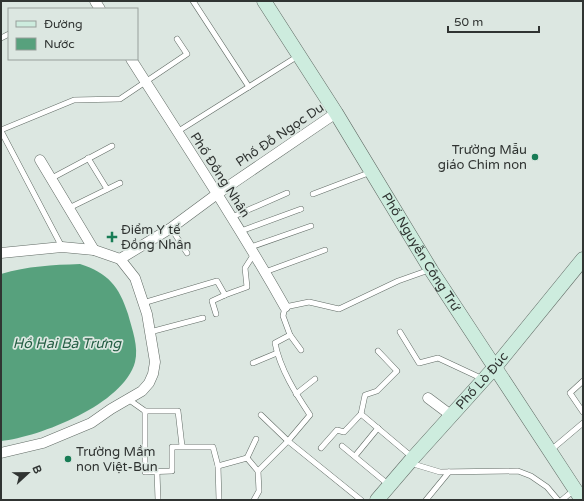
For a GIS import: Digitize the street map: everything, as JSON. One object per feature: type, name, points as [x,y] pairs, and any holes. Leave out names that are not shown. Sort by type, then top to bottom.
[{"type":"street","name":"Phố Nguyễn Công Trứ","points":[[264,1],[336,113],[431,270],[578,494]]},
{"type":"street","name":"Phố Đồng Nhân","points":[[132,60],[216,194],[242,231],[285,307]]},
{"type":"street","name":"Phố Đỗ Ngọc Du","points":[[120,259],[171,228],[216,194],[336,113]]},
{"type":"street","points":[[40,160],[94,250]]},
{"type":"street","points":[[1,253],[62,247],[94,250],[120,259],[135,278],[150,332],[155,362],[153,374],[149,383],[142,391],[91,423],[43,443],[1,453]]},
{"type":"street","name":"Phố Lò Đúc","points":[[377,500],[495,367],[583,259]]},
{"type":"street","points":[[428,398],[452,416]]},
{"type":"lane","points":[[193,1],[249,87]]},
{"type":"lane","points":[[62,247],[1,130],[74,100],[120,99],[188,54],[177,39]]},
{"type":"lane","points":[[177,132],[299,56]]},
{"type":"lane","points":[[52,178],[112,146]]},
{"type":"lane","points":[[88,158],[107,189]]},
{"type":"lane","points":[[313,194],[372,172]]},
{"type":"lane","points":[[69,208],[120,183]]},
{"type":"lane","points":[[232,217],[286,193]]},
{"type":"lane","points":[[242,231],[301,209]]},
{"type":"lane","points":[[216,314],[212,301],[247,287],[245,268],[253,250],[311,226]]},
{"type":"lane","points":[[171,228],[187,253]]},
{"type":"lane","points":[[266,272],[325,250]]},
{"type":"lane","points":[[301,350],[290,335],[283,316],[285,307],[309,302],[339,309],[398,281],[423,271],[431,270]]},
{"type":"lane","points":[[143,303],[217,281],[225,295]]},
{"type":"lane","points":[[150,332],[202,318]]},
{"type":"lane","points":[[400,332],[419,363],[438,358],[484,379]]},
{"type":"lane","points":[[258,471],[288,441],[310,415],[296,394],[277,353],[275,343],[290,335]]},
{"type":"lane","points":[[321,448],[337,430],[344,432],[362,414],[365,395],[376,391],[397,371],[378,351]]},
{"type":"lane","points":[[253,363],[277,353]]},
{"type":"lane","points":[[296,394],[315,379]]},
{"type":"lane","points":[[583,381],[570,393],[583,412]]},
{"type":"lane","points":[[128,399],[145,411],[178,411],[182,446]]},
{"type":"lane","points":[[145,411],[145,472],[172,471],[172,448],[182,446],[213,447],[218,466],[219,500]]},
{"type":"lane","points":[[362,414],[411,460],[440,472],[518,471],[532,476],[547,487],[558,500]]},
{"type":"lane","points":[[261,415],[288,441],[361,500]]},
{"type":"lane","points":[[550,450],[583,423]]},
{"type":"lane","points":[[355,456],[378,428]]},
{"type":"lane","points":[[218,466],[246,458],[256,439]]},
{"type":"lane","points":[[342,446],[390,486]]},
{"type":"lane","points":[[246,458],[258,471],[259,491],[254,500]]},
{"type":"lane","points":[[157,472],[158,500]]},
{"type":"lane","points":[[426,500],[449,472]]},
{"type":"lane","points":[[562,500],[578,494]]},
{"type":"water","name":"Hồ Hai Bà Trưng","points":[[80,264],[105,276],[121,296],[125,304],[134,338],[136,350],[135,362],[128,377],[115,392],[78,416],[37,433],[1,441],[1,274],[50,265]]},
{"type":"place","name":"Trường Mẫu giáo Chim non","points":[[535,157]]},
{"type":"place","name":"Điểm Y tế Đồng Nhân","points":[[112,237]]},
{"type":"place","name":"Trường Mầm non Việt-Bun","points":[[68,459]]}]
